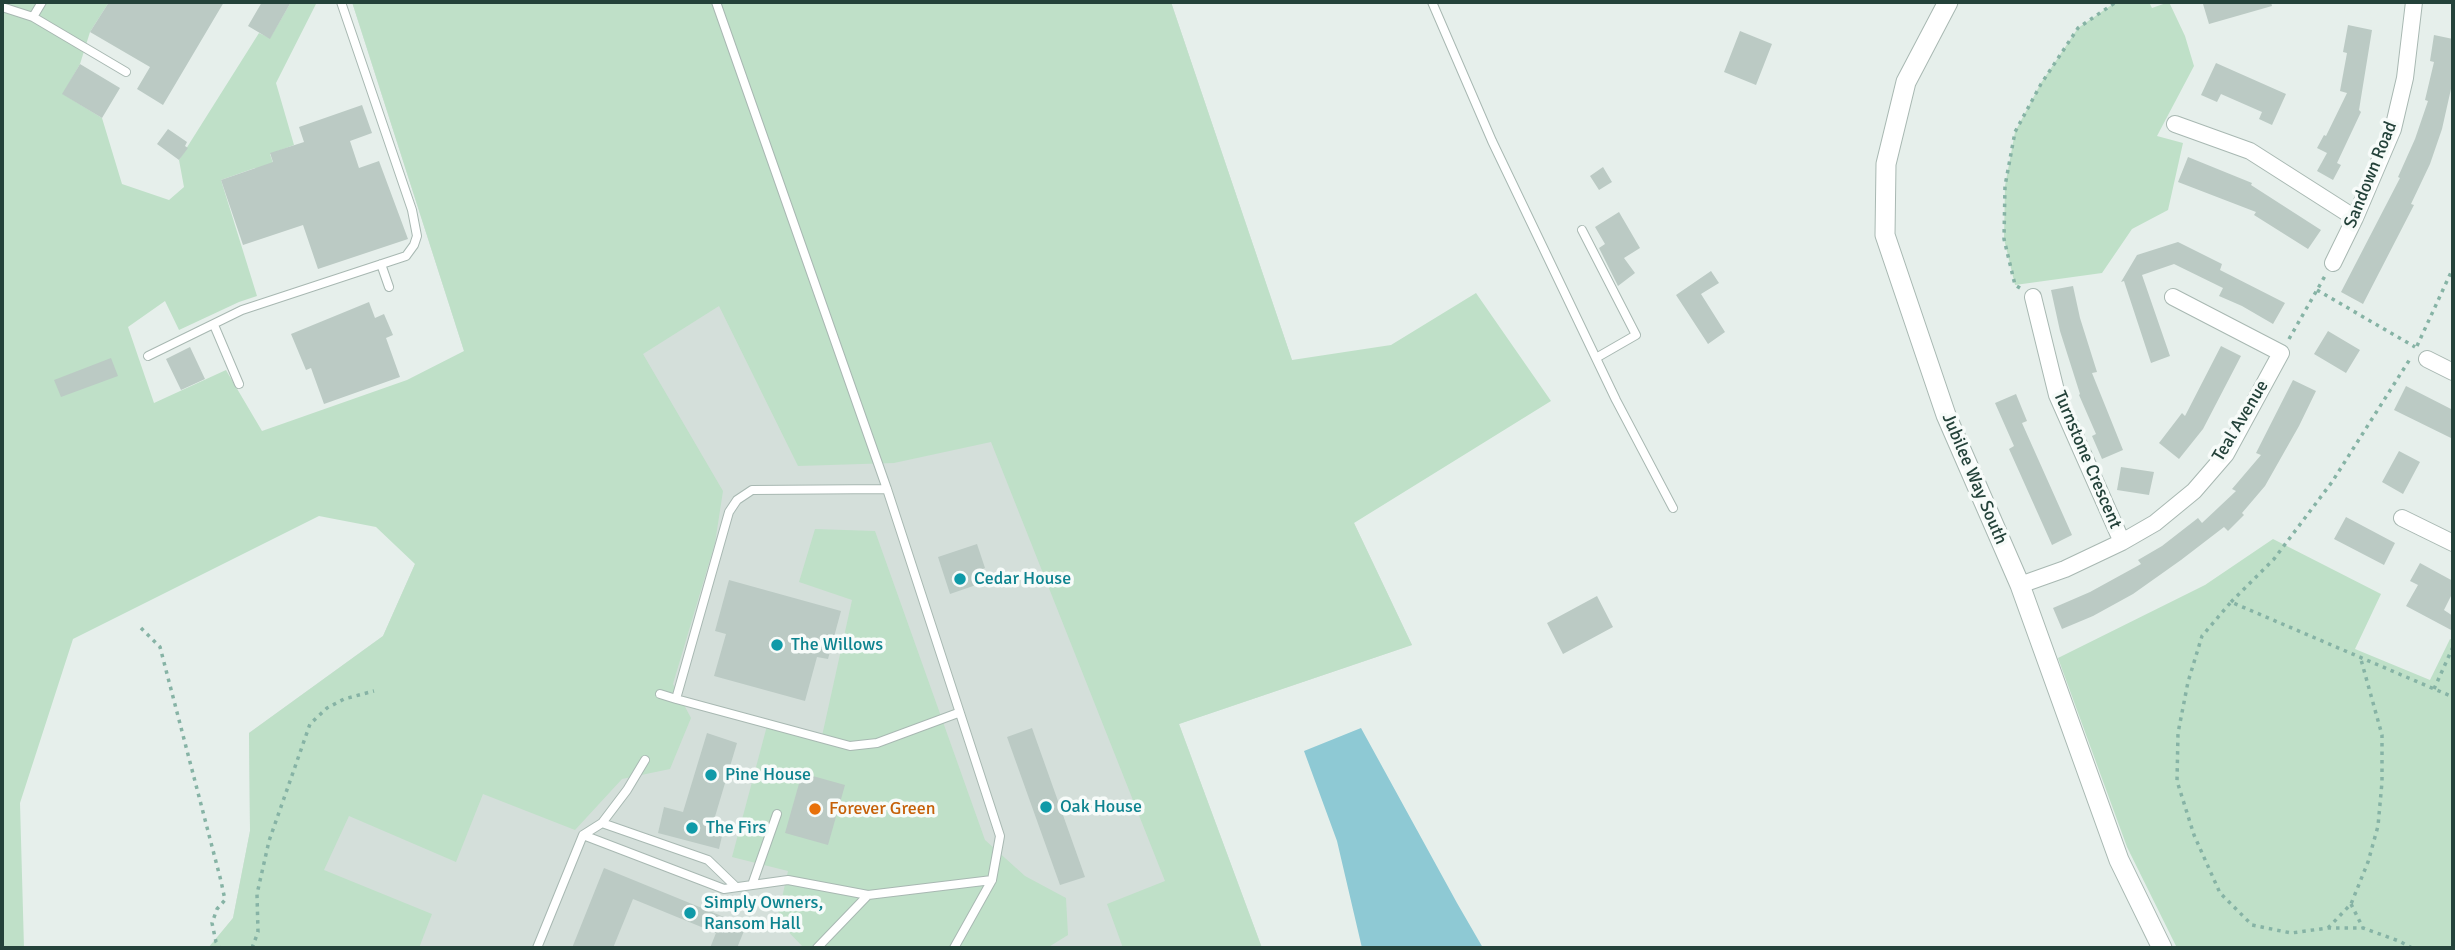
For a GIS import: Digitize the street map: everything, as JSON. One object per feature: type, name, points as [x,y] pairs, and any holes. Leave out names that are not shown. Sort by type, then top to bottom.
[{"type":"street","name":"Jubilee Way South","points":[[1948,2],[1906,82],[1886,164],[1885,235],[1946,415],[2021,585],[2119,860],[2162,948]]},
{"type":"street","name":"Sandown Road","points":[[2333,263],[2393,129],[2405,78],[2414,2]]},
{"type":"street","points":[[2175,124],[2250,151],[2355,218]]},
{"type":"street","name":"Turnstone Crescent","points":[[2033,297],[2057,395],[2122,542]]},
{"type":"street","points":[[2173,297],[2280,353]]},
{"type":"street","name":"Teal Avenue","points":[[2021,585],[2065,569],[2122,542],[2165,515],[2194,491],[2226,454],[2280,353]]},
{"type":"street","points":[[2422,353],[2453,372]]},
{"type":"street","points":[[2402,518],[2453,542]]},
{"type":"lane","points":[[33,17],[42,2]]},
{"type":"lane","points":[[148,356],[242,310],[406,256],[414,245],[417,236],[412,210],[341,2]]},
{"type":"lane","points":[[716,2],[887,489],[1000,836],[992,880],[954,948]]},
{"type":"lane","points":[[1432,2],[1492,141],[1596,358],[1674,508]]},
{"type":"lane","points":[[2,7],[33,17],[126,72]]},
{"type":"lane","points":[[1582,230],[1636,335],[1596,358]]},
{"type":"lane","points":[[381,264],[389,287]]},
{"type":"lane","points":[[214,325],[239,384]]},
{"type":"lane","points":[[676,699],[729,512],[737,500],[752,490],[887,489]]},
{"type":"lane","points":[[660,694],[850,746],[877,743],[958,713]]},
{"type":"lane","points":[[537,948],[583,835],[602,823],[645,760]]},
{"type":"lane","points":[[752,885],[777,814]]},
{"type":"lane","points":[[602,823],[708,860],[736,887]]},
{"type":"lane","points":[[583,835],[724,889],[788,880],[869,895],[992,880]]},
{"type":"lane","points":[[817,948],[869,895]]},
{"type":"path","points":[[2033,297],[2015,285],[2004,239],[2005,186],[2015,132],[2041,83],[2078,28],[2116,2]]},
{"type":"path","points":[[2280,353],[2333,263]]},
{"type":"path","points":[[2412,948],[2363,928],[2328,928],[2291,933],[2252,925],[2220,893],[2194,835],[2178,781],[2178,733],[2188,682],[2202,635],[2231,601],[2274,559],[2332,482],[2422,353],[2453,268]]},
{"type":"path","points":[[2317,290],[2422,353]]},
{"type":"path","points":[[2231,601],[2453,697]]},
{"type":"path","points":[[141,628],[160,647],[221,881],[225,900],[217,909],[212,923],[220,948]]},
{"type":"path","points":[[2434,689],[2453,647]]},
{"type":"path","points":[[2328,928],[2351,904],[2368,862],[2378,826],[2382,735],[2360,656]]},
{"type":"path","points":[[253,948],[258,932],[257,894],[269,841],[310,724],[327,708],[344,699],[374,691]]},
{"type":"path","points":[[2351,904],[2363,928]]},
{"type":"shaded area","points":[[352,2],[1171,2],[1292,360],[1354,523],[1412,645],[1179,724],[1262,948],[209,948],[233,918],[250,831],[249,733],[383,636],[415,564],[464,351]]},
{"type":"green space","points":[[2,2],[109,2],[90,32],[80,64],[63,94],[102,118],[122,184],[169,200],[184,187],[179,160],[259,33],[270,38],[291,2],[317,2],[276,83],[294,145],[270,154],[283,192],[255,168],[221,180],[257,296],[179,330],[165,301],[128,327],[154,403],[226,370],[262,431],[407,380],[464,351],[352,2],[1171,2],[1292,360],[1391,345],[1476,293],[1551,401],[1354,523],[1412,645],[1179,724],[1262,948],[1123,948],[1107,904],[1165,881],[991,442],[894,463],[798,466],[719,306],[643,354],[723,491],[715,543],[673,684],[691,718],[670,769],[622,779],[575,830],[483,794],[456,862],[349,816],[324,870],[432,914],[419,948],[208,948],[233,918],[250,831],[249,733],[383,636],[415,564],[376,527],[319,516],[73,639],[20,803],[24,948],[2,948]]},
{"type":"green space","points":[[2116,2],[2149,2],[2152,8],[2169,2],[2185,36],[2194,66],[2157,136],[2183,143],[2168,210],[2132,229],[2102,273],[2015,285],[2004,239],[2005,186],[2015,132],[2041,83],[2078,28]]},
{"type":"green space","points":[[815,529],[875,531],[985,840],[1025,876],[1066,898],[1068,935],[1047,948],[804,948],[777,920],[788,871],[732,857],[768,722],[822,736],[852,600],[799,582]]},
{"type":"green space","points":[[2273,539],[2381,594],[2355,649],[2430,680],[2450,639],[2453,640],[2453,948],[2177,948],[2127,847],[2058,658],[2205,585]]},
{"type":"water","points":[[1361,728],[1483,948],[1362,948],[1337,841],[1304,751]]},
{"type":"building","points":[[109,2],[224,2],[163,105],[137,89],[150,67],[90,32]]},
{"type":"building","points":[[262,2],[291,2],[270,39],[248,26]]},
{"type":"building","points":[[2271,2],[2272,6],[2209,24],[2203,4]]},
{"type":"building","points":[[2348,25],[2372,30],[2359,110],[2361,112],[2337,163],[2341,165],[2333,180],[2317,171],[2327,153],[2317,148],[2324,135],[2326,136],[2347,93],[2340,91],[2347,53],[2343,52]]},
{"type":"building","points":[[1740,31],[1772,44],[1756,85],[1724,72]]},
{"type":"building","points":[[2434,35],[2453,39],[2453,80],[2442,129],[2430,164],[2411,204],[2414,205],[2363,304],[2341,292],[2400,178],[2398,177],[2415,139],[2428,101],[2425,100],[2434,62],[2430,61]]},
{"type":"building","points":[[2216,63],[2286,94],[2272,125],[2259,119],[2262,112],[2221,94],[2217,102],[2201,95]]},
{"type":"building","points":[[80,64],[120,88],[102,118],[62,94]]},
{"type":"building","points":[[362,105],[372,133],[350,141],[359,168],[379,161],[408,239],[318,269],[303,225],[243,245],[221,180],[273,162],[270,153],[304,142],[299,127]]},
{"type":"building","points":[[168,129],[187,142],[185,146],[188,148],[179,160],[157,144]]},
{"type":"building","points":[[2188,157],[2252,183],[2251,185],[2321,230],[2308,249],[2254,215],[2256,212],[2178,182]]},
{"type":"building","points":[[1603,167],[1612,182],[1599,190],[1590,176]]},
{"type":"building","points":[[1619,212],[1640,248],[1624,258],[1635,273],[1618,286],[1599,248],[1605,244],[1595,227]]},
{"type":"building","points":[[2178,242],[2222,264],[2220,270],[2285,303],[2273,324],[2219,296],[2223,288],[2174,264],[2142,275],[2170,356],[2151,363],[2124,281],[2121,282],[2137,255]]},
{"type":"building","points":[[1711,271],[1719,283],[1701,294],[1725,332],[1708,344],[1676,295]]},
{"type":"building","points":[[2073,286],[2097,372],[2092,373],[2123,450],[2102,459],[2092,436],[2096,434],[2079,395],[2051,290]]},
{"type":"building","points":[[369,302],[375,318],[384,314],[393,335],[386,338],[400,377],[324,404],[311,368],[306,370],[291,334]]},
{"type":"building","points":[[2328,331],[2360,350],[2346,373],[2314,354]]},
{"type":"building","points":[[2221,346],[2241,356],[2203,429],[2179,459],[2159,443],[2182,413],[2185,416]]},
{"type":"building","points":[[190,347],[205,379],[181,390],[166,359]]},
{"type":"building","points":[[111,358],[118,376],[61,397],[54,380]]},
{"type":"building","points":[[2293,380],[2316,391],[2265,486],[2242,513],[2244,515],[2228,531],[2224,527],[2133,594],[2062,629],[2053,608],[2090,592],[2141,564],[2138,560],[2162,546],[2198,518],[2202,523],[2236,491],[2232,489],[2261,455],[2256,453]]},
{"type":"building","points":[[2406,386],[2453,410],[2453,439],[2394,410]]},
{"type":"building","points":[[2016,394],[2027,421],[2022,423],[2072,535],[2052,545],[2009,449],[2014,446],[1995,403]]},
{"type":"building","points":[[2399,451],[2420,462],[2403,494],[2382,482]]},
{"type":"building","points":[[2121,467],[2154,472],[2149,495],[2117,490]]},
{"type":"building","points":[[2346,517],[2395,543],[2384,565],[2334,539]]},
{"type":"building","name":"Cedar House","points":[[977,544],[985,568],[972,573],[976,585],[950,594],[938,557]]},
{"type":"building","points":[[2420,563],[2453,581],[2453,592],[2444,610],[2453,616],[2453,631],[2406,606],[2418,585],[2410,581]]},
{"type":"building","name":"The Willows","points":[[729,580],[841,611],[828,659],[817,657],[805,701],[714,676],[726,634],[715,631]]},
{"type":"building","points":[[1597,596],[1613,627],[1563,654],[1547,623]]},
{"type":"building","name":"Oak House","points":[[1032,728],[1085,877],[1060,885],[1007,737]]},
{"type":"building","points":[[707,733],[737,743],[714,820],[725,823],[719,849],[658,833],[664,807],[683,812]]},
{"type":"building","name":"Forever Green","points":[[802,773],[845,785],[828,845],[785,833]]},
{"type":"building","name":"Simply Owners, Ransom Hall","points":[[604,868],[746,926],[737,948],[710,948],[716,933],[633,899],[613,948],[572,948]]},
{"type":"place","name":"Cedar House","points":[[960,579]]},
{"type":"place","name":"The Willows","points":[[777,645]]},
{"type":"place","name":"Pine House","points":[[711,775]]},
{"type":"place","name":"Oak House","points":[[1046,807]]},
{"type":"place","name":"Forever Green","points":[[815,809]]},
{"type":"place","name":"The Firs","points":[[692,828]]},
{"type":"place","name":"Simply Owners, Ransom Hall","points":[[690,913]]}]
